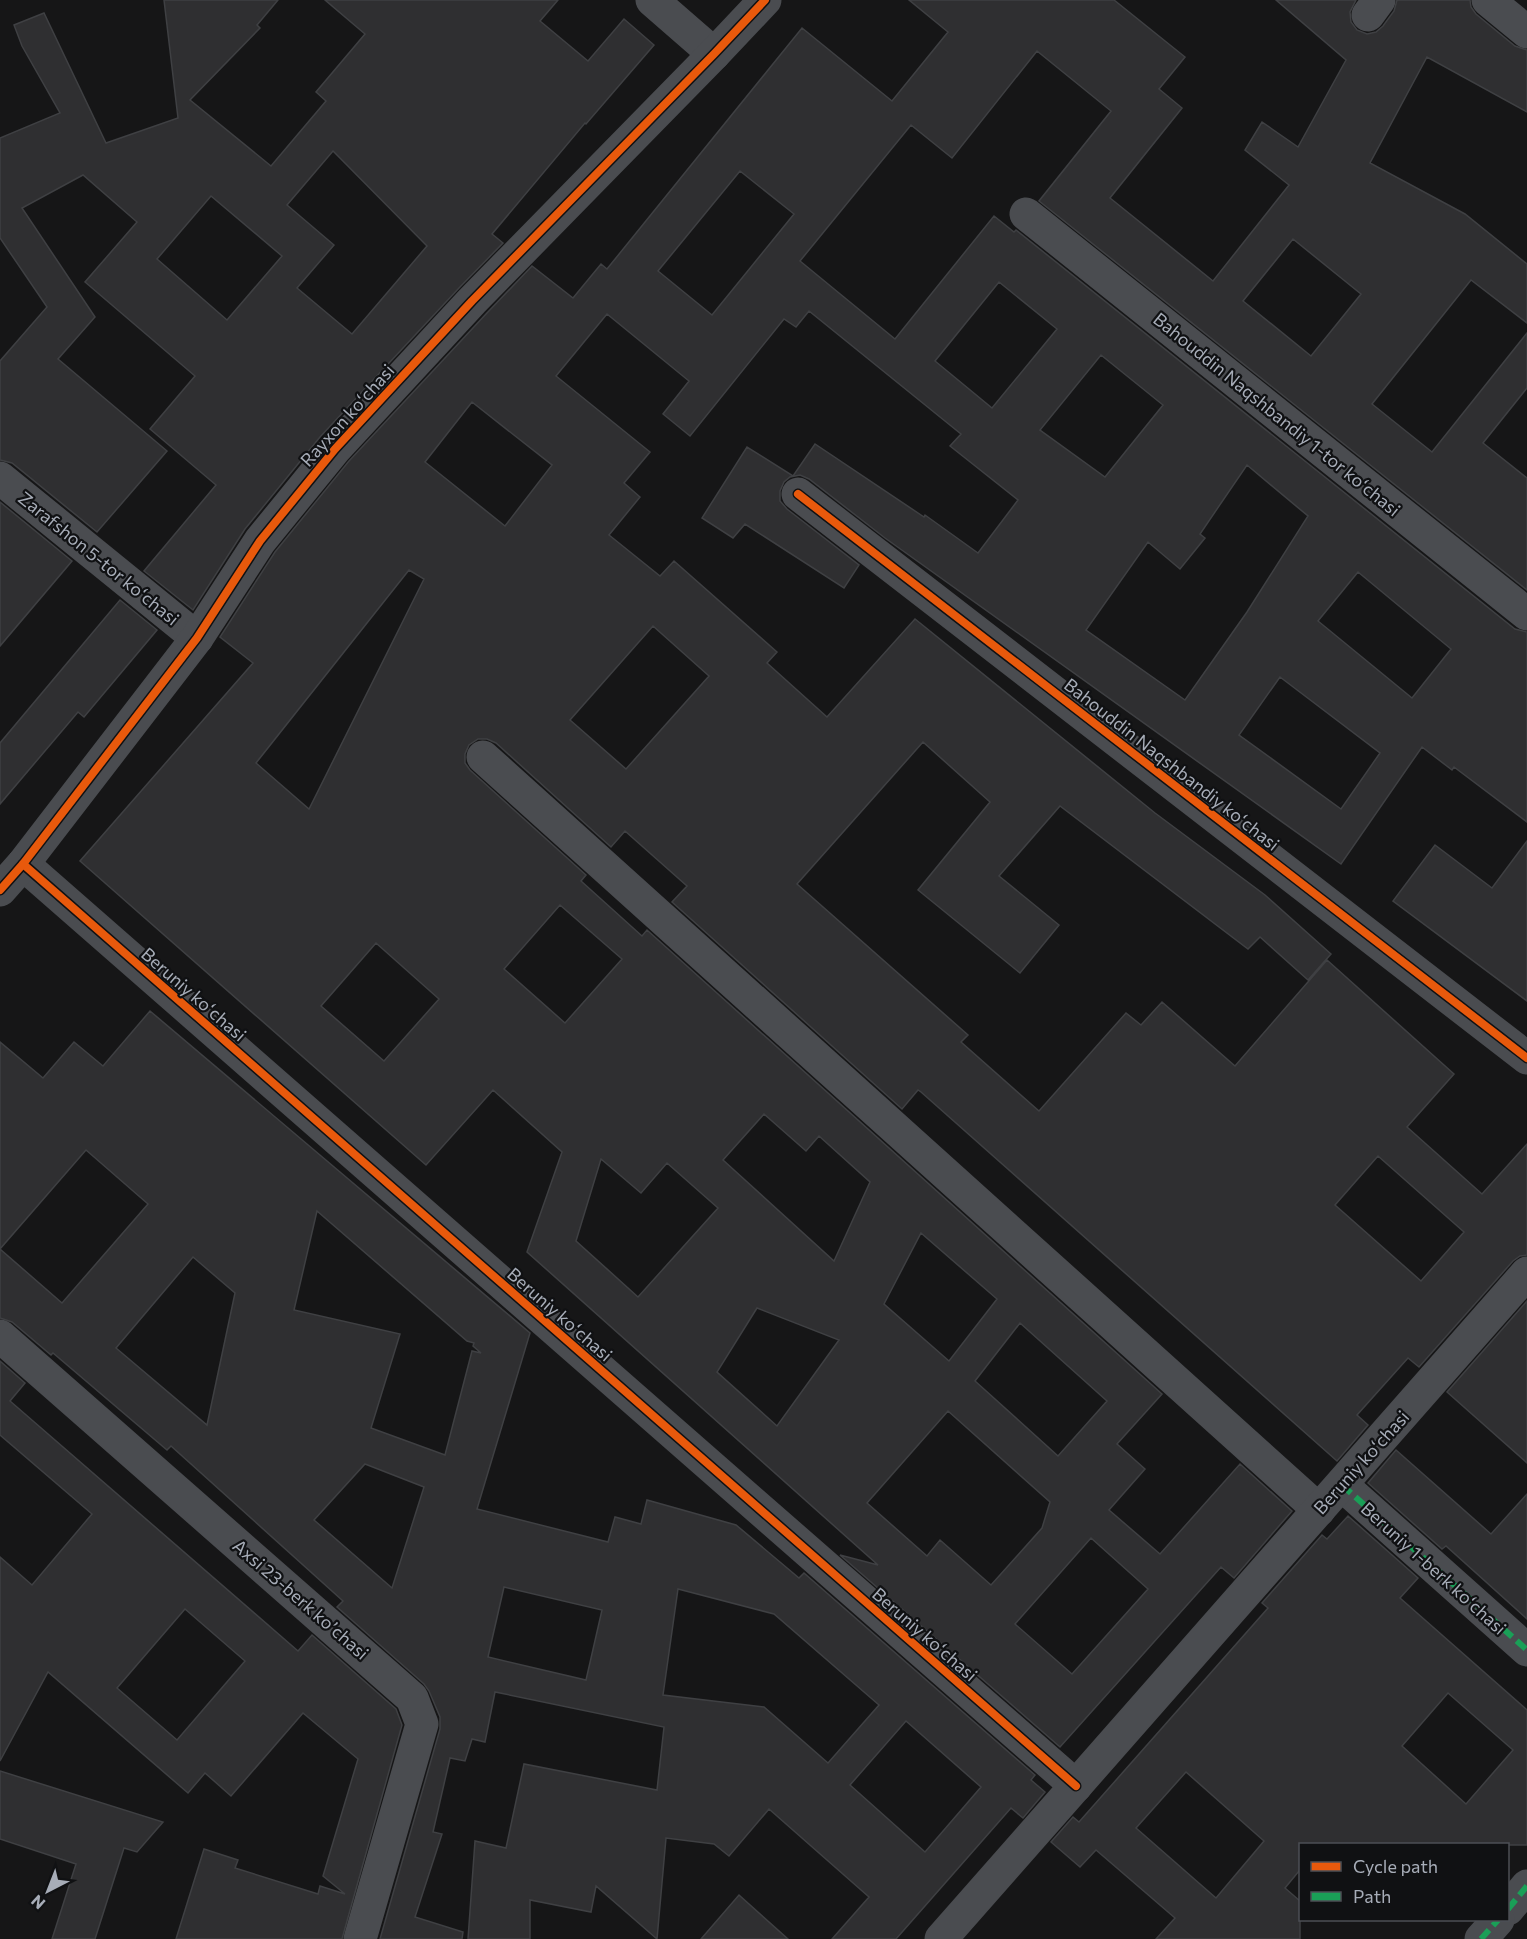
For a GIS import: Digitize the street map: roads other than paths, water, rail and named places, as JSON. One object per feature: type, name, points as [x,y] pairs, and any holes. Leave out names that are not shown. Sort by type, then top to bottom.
[{"type":"street","points":[[652,0],[714,54]]},
{"type":"street","name":"Rayxon koʻchasi","points":[[0,890],[23,864],[197,638],[260,541],[335,449],[472,301],[765,0]]},
{"type":"street","points":[[1488,0],[1527,32]]},
{"type":"street","name":"Bahouddin Naqshbandiy 1-tor koʻchasi","points":[[1026,214],[1527,614]]},
{"type":"street","name":"Zarafshon 5-tor koʻchasi","points":[[0,478],[197,638]]},
{"type":"street","name":"Bahouddin Naqshbandiy koʻchasi","points":[[798,494],[1527,1058]]},
{"type":"street","points":[[483,757],[1319,1510]]},
{"type":"street","name":"Beruniy koʻchasi","points":[[23,864],[1076,1786]]},
{"type":"street","name":"Beruniy koʻchasi","points":[[941,1939],[1527,1273]]},
{"type":"street","name":"Аxsi 23-berk koʼchasi","points":[[0,1336],[412,1698],[422,1724],[360,1939]]},
{"type":"street","name":"Beruniy 1-berk koʻchasi","points":[[1341,1485],[1527,1650]]},
{"type":"street","points":[[1509,1908],[1527,1886]]},
{"type":"street","points":[[1481,1939],[1497,1921]]}]
